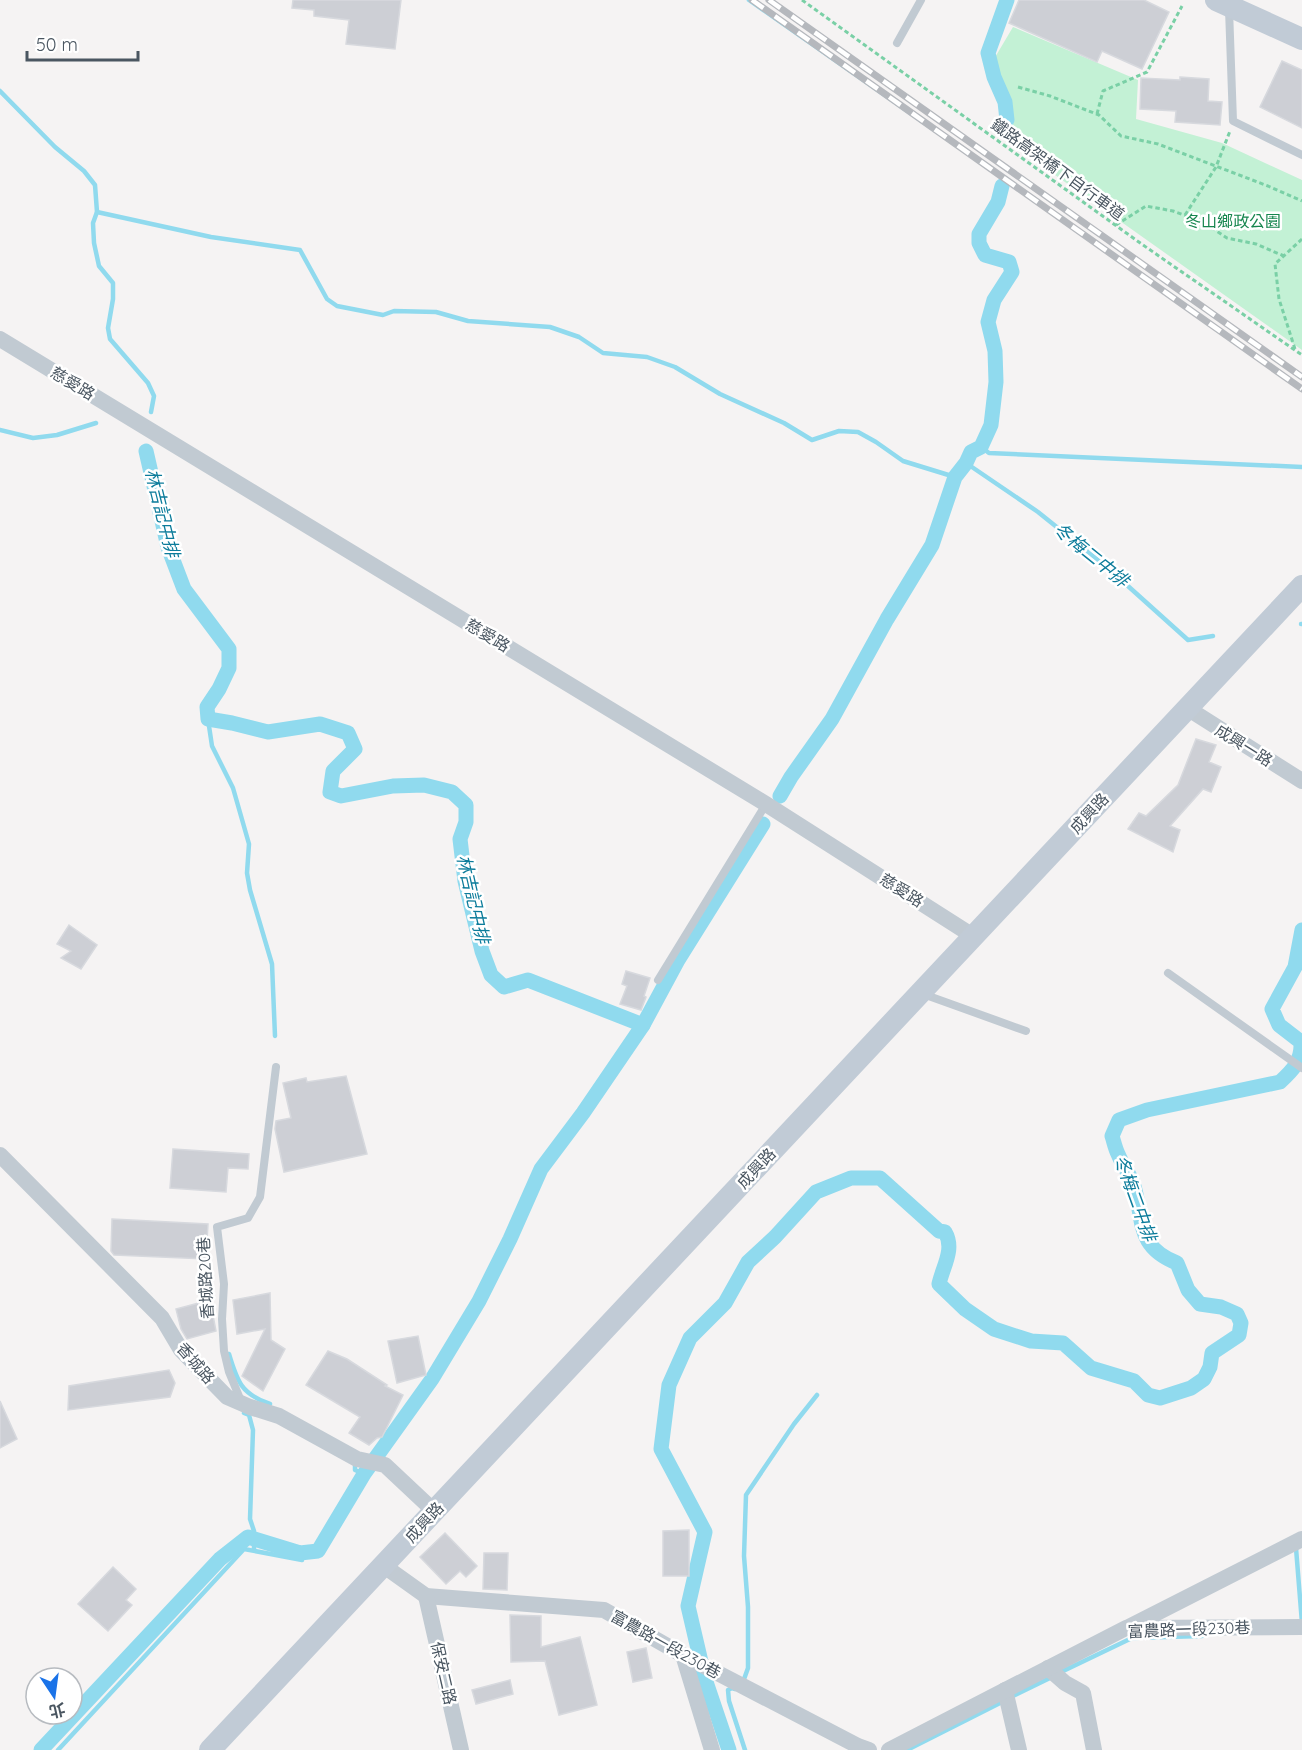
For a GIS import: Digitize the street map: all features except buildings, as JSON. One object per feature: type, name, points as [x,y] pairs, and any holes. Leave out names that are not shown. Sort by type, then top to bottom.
[{"type":"street","points":[[1225,2],[1302,39]]},
{"type":"street","name":"慈愛路","points":[[0,339],[766,804],[973,936]]},
{"type":"street","name":"成興路","points":[[210,1750],[1302,586]]},
{"type":"street","name":"成興一路","points":[[1187,708],[1302,781]]},
{"type":"street","name":"香城路","points":[[0,1155],[162,1318],[181,1350],[227,1397],[279,1416],[357,1459],[385,1465],[434,1511]]},
{"type":"street","points":[[1126,1628],[1302,1539]]},
{"type":"street","points":[[384,1566],[426,1596]]},
{"type":"street","name":"富農路一段230巷","points":[[426,1596],[604,1610],[683,1655],[869,1750]]},
{"type":"street","name":"保安二路","points":[[426,1596],[461,1750]]},
{"type":"street","name":"富農路一段230巷","points":[[889,1750],[1126,1628],[1302,1627]]},
{"type":"street","points":[[683,1655],[712,1750]]},
{"type":"street","points":[[1048,1668],[1065,1683],[1083,1693],[1094,1750]]},
{"type":"street","points":[[1005,1690],[1019,1750]]},
{"type":"lane","points":[[897,43],[921,0]]},
{"type":"lane","points":[[1225,2],[1233,121],[1302,155]]},
{"type":"lane","points":[[658,980],[766,804]]},
{"type":"lane","points":[[1168,973],[1302,1068]]},
{"type":"lane","points":[[920,993],[1026,1031]]},
{"type":"lane","name":"香城路20巷","points":[[243,1404],[229,1372],[224,1351],[222,1319],[224,1284],[217,1227],[248,1218],[260,1197],[276,1067]]},
{"type":"path","name":"鐵路高架橋下自行車道","points":[[802,0],[1302,355]]},
{"type":"path","points":[[1097,114],[1103,91],[1147,72],[1182,6]]},
{"type":"path","points":[[1017,87],[1050,96],[1097,114],[1121,136],[1158,144],[1302,201]]},
{"type":"path","points":[[1185,215],[1216,167],[1233,121]]},
{"type":"path","points":[[1116,225],[1146,206],[1185,215],[1203,222],[1227,238],[1256,244],[1284,256]]},
{"type":"path","points":[[1296,351],[1279,299],[1275,264],[1302,239]]},
{"type":"green space","name":"冬山鄉政公園","points":[[1013,27],[1138,80],[1136,119],[1222,143],[1302,180],[1302,350],[1017,148],[1008,103],[994,59]]},
{"type":"waterway","points":[[749,0],[1003,178]]},
{"type":"waterway","points":[[1007,0],[988,53],[994,77],[1005,102],[1007,120]]},
{"type":"waterway","name":"林吉記中排","points":[[0,91],[55,147],[84,171],[95,185],[97,212],[93,223],[94,243],[99,266],[113,283],[108,328],[110,339],[148,383],[154,396],[151,412]]},
{"type":"waterway","points":[[780,796],[832,719],[887,619],[932,545],[955,477],[971,452],[981,447],[991,425],[996,382],[995,351],[988,322],[994,300],[1012,272],[1009,262],[985,255],[979,243],[979,234],[998,202],[1002,186]]},
{"type":"waterway","points":[[97,212],[211,237],[300,250],[327,299],[337,306],[383,315],[394,311],[436,312],[468,321],[550,327],[579,337],[603,353],[647,357],[675,367],[720,394],[784,423],[812,440],[839,431],[858,432],[903,461],[955,477]]},
{"type":"waterway","points":[[0,430],[33,438],[57,435],[96,423]]},
{"type":"waterway","points":[[981,447],[989,453],[1302,467]]},
{"type":"waterway","name":"林吉記中排","points":[[146,451],[168,547],[184,589],[229,649],[229,668],[207,707],[208,719],[268,732],[320,724],[348,733],[355,749],[333,771],[330,792],[341,796],[393,786],[424,785],[452,792],[466,805],[466,822],[460,839],[465,881],[482,951],[491,975],[504,987],[528,980],[643,1025]]},
{"type":"waterway","name":"冬梅二中排","points":[[966,463],[1038,512],[1109,569],[1188,640],[1213,636]]},
{"type":"waterway","points":[[209,726],[212,746],[233,788],[249,844],[247,873],[250,890],[272,964],[275,1036]]},
{"type":"waterway","points":[[41,1750],[220,1559],[248,1537],[300,1553],[318,1551],[364,1474],[432,1379],[479,1301],[541,1169],[583,1113],[643,1025],[678,960],[763,824]]},
{"type":"waterway","name":"冬梅二中排","points":[[729,1750],[705,1679],[688,1606],[705,1532],[661,1449],[669,1385],[690,1338],[725,1303],[748,1262],[775,1237],[816,1192],[851,1178],[880,1178],[939,1231],[945,1232],[949,1251],[939,1284],[965,1309],[994,1329],[1031,1341],[1063,1343],[1091,1368],[1134,1381],[1148,1395],[1160,1398],[1191,1388],[1204,1379],[1210,1367],[1212,1353],[1239,1335],[1241,1323],[1237,1314],[1221,1307],[1200,1304],[1188,1290],[1177,1263],[1163,1256],[1147,1240],[1133,1183],[1117,1152],[1112,1136],[1119,1120],[1147,1110],[1280,1082],[1289,1073],[1296,1065],[1300,1055],[1301,1042],[1279,1025],[1272,1009],[1295,967],[1302,930]]},
{"type":"waterway","points":[[229,1354],[238,1379],[246,1391],[270,1404]]},
{"type":"waterway","points":[[743,1682],[748,1668],[748,1607],[744,1556],[746,1495],[794,1424],[817,1395]]},
{"type":"waterway","points":[[244,1413],[249,1415],[253,1430],[250,1519],[254,1531],[254,1550]]},
{"type":"waterway","points":[[355,1466],[355,1470],[364,1474]]},
{"type":"waterway","points":[[1296,1548],[1302,1623]]},
{"type":"waterway","points":[[58,1750],[244,1549],[302,1560]]},
{"type":"waterway","points":[[1059,1673],[1132,1638],[1202,1636]]},
{"type":"waterway","points":[[1011,1697],[1052,1677]]},
{"type":"waterway","points":[[735,1689],[728,1690],[729,1701],[745,1750]]},
{"type":"waterway","points":[[907,1750],[1004,1701]]},
{"type":"railway","points":[[752,0],[1302,389]]},
{"type":"railway","points":[[769,0],[1302,377]]}]
